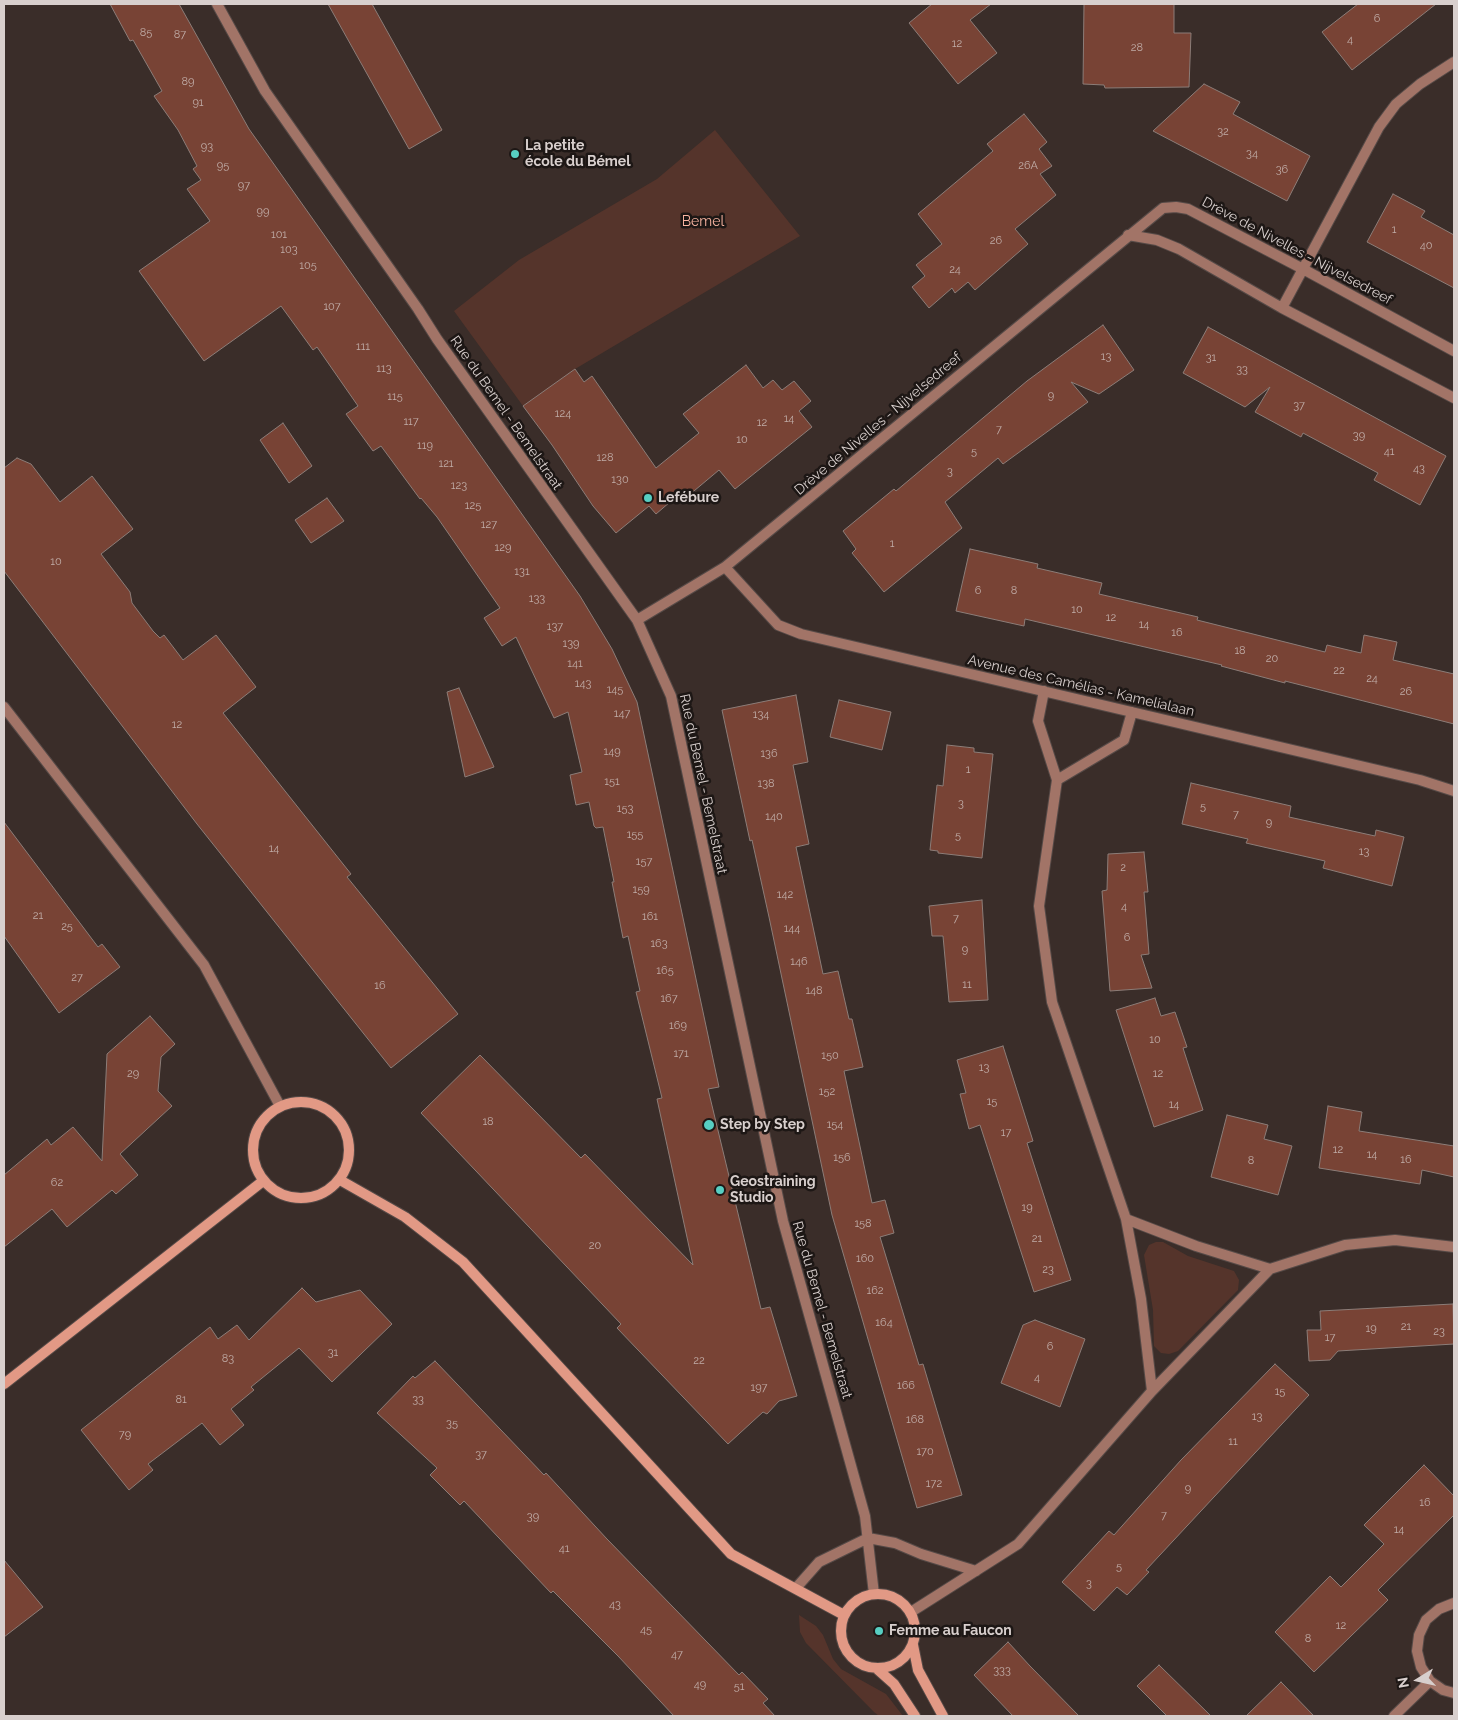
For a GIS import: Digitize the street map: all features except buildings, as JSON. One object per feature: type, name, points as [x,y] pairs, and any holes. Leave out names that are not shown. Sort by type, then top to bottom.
[{"type":"street","name":"Rue du Bemel - Bemelstraat","points":[[216,4],[265,91],[437,339],[637,620],[671,696],[783,1221],[865,1516],[874,1594]]},
{"type":"street","points":[[1282,308],[1379,127],[1396,104],[1420,84],[1454,62]]},
{"type":"street","name":"Drève de Nivelles - Nijvelsedreef","points":[[637,620],[725,568],[1163,208],[1176,207],[1188,209],[1304,269],[1454,351]]},
{"type":"street","points":[[1128,236],[1157,240],[1179,249],[1282,308],[1454,398]]},
{"type":"street","name":"Avenue des Camélias - Kamelialaan","points":[[725,568],[778,625],[794,631],[1420,780],[1454,791]]},
{"type":"street","points":[[1044,691],[1038,721],[1057,780],[1039,906],[1052,1002],[1126,1219],[1140,1299],[1152,1392]]},
{"type":"street","points":[[4,707],[204,965],[280,1106]]},
{"type":"street","points":[[1057,780],[1124,740],[1132,712]]},
{"type":"street","points":[[295,1102],[311,1102],[326,1109],[339,1120],[346,1134],[349,1150],[347,1166],[340,1180],[329,1190],[316,1197],[302,1199],[287,1197],[274,1191],[263,1181],[254,1161],[254,1139],[258,1126],[280,1106],[295,1102]]},
{"type":"street","points":[[340,1180],[405,1218],[463,1262],[731,1554],[844,1615]]},
{"type":"street","points":[[4,1384],[263,1181]]},
{"type":"street","points":[[1126,1219],[1196,1246],[1270,1268]]},
{"type":"street","points":[[910,1612],[1018,1544],[1152,1392],[1270,1268],[1345,1245],[1395,1240],[1454,1247]]},
{"type":"street","points":[[796,1588],[819,1562],[868,1538],[895,1543],[921,1554],[976,1571]]},
{"type":"street","points":[[914,1645],[899,1662],[888,1667],[864,1666],[846,1650],[841,1626],[844,1615],[856,1601],[874,1594],[895,1597],[904,1603],[915,1622],[914,1645],[918,1670],[943,1716]]},
{"type":"street","points":[[1454,1603],[1439,1609],[1426,1620],[1419,1635],[1417,1651],[1421,1667],[1430,1680],[1443,1690],[1454,1693]]},
{"type":"street","points":[[876,1668],[894,1684],[915,1716]]},
{"type":"street","points":[[1394,1716],[1430,1680]]},
{"type":"green space","name":"Bemel","points":[[715,130],[800,236],[575,369],[523,406],[454,311],[519,260],[657,179]]},
{"type":"green space","points":[[1163,1242],[1188,1256],[1234,1271],[1239,1280],[1238,1290],[1178,1351],[1169,1354],[1161,1353],[1154,1346],[1153,1310],[1144,1255],[1149,1245]]},
{"type":"green space","points":[[799,1615],[816,1626],[823,1635],[833,1659],[841,1669],[886,1694],[903,1716],[879,1716],[874,1712],[806,1643],[800,1632]]},
{"type":"place","name":"La petite école du Bémel","points":[[515,154]]},
{"type":"place","name":"Lefébure","points":[[648,498]]},
{"type":"place","name":"Step by Step","points":[[709,1125]]},
{"type":"place","name":"Geostraining Studio","points":[[720,1190]]},
{"type":"place","name":"Femme au Faucon","points":[[879,1631]]}]
